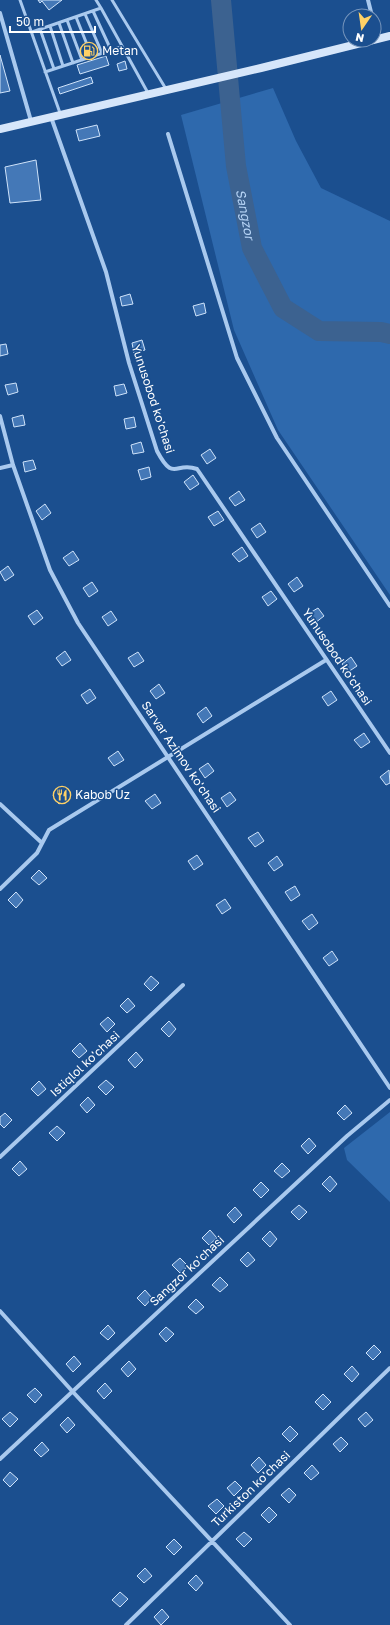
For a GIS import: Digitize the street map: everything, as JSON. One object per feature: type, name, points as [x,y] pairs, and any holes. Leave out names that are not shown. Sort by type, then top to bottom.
[{"type":"main road","points":[[0,129],[345,48]]},
{"type":"street","points":[[0,14],[31,121]]},
{"type":"street","name":"Yunusobod ko'chasi","points":[[51,117],[106,272],[129,363],[157,451],[164,465],[172,470],[192,467],[197,469],[390,752]]},
{"type":"street","points":[[168,134],[237,358],[277,438],[390,606]]},
{"type":"street","name":"Sarvar Azimov ko'chasi","points":[[0,416],[13,465],[50,570],[78,624],[390,1088]]},
{"type":"street","points":[[0,468],[13,465]]},
{"type":"street","points":[[0,889],[37,853],[49,830],[326,660]]},
{"type":"street","points":[[0,804],[42,843]]},
{"type":"street","name":"Istiqlol ko'chasi","points":[[0,1157],[183,985]]},
{"type":"street","name":"Sangzor ko'chasi","points":[[0,1459],[347,1136],[390,1100]]},
{"type":"street","points":[[0,1311],[73,1392],[290,1625]]},
{"type":"street","name":"Turkiston ko'chasi","points":[[126,1625],[390,1368]]},
{"type":"lane","points":[[20,0],[61,115]]},
{"type":"lane","points":[[96,0],[148,93]]},
{"type":"lane","points":[[112,0],[170,88]]},
{"type":"lane","points":[[32,32],[101,8]]},
{"type":"lane","points":[[93,11],[111,50]]},
{"type":"lane","points":[[85,14],[102,53]]},
{"type":"lane","points":[[76,17],[92,56]]},
{"type":"lane","points":[[67,20],[82,60]]},
{"type":"lane","points":[[59,23],[73,63]]},
{"type":"lane","points":[[50,26],[63,66]]},
{"type":"lane","points":[[40,29],[54,69]]},
{"type":"lane","points":[[46,72],[121,47]]},
{"type":"shaded area","points":[[273,88],[296,141],[321,188],[390,221],[390,595],[278,430],[234,330],[181,115]]},
{"type":"shaded area","points":[[390,1112],[390,1202],[347,1160],[344,1148]]},
{"type":"building","points":[[38,0],[62,0],[49,10],[42,1],[40,3]]},
{"type":"building","points":[[0,55],[10,91],[0,93]]},
{"type":"building","points":[[106,56],[109,65],[80,74],[77,65]]},
{"type":"building","points":[[125,61],[127,69],[119,71],[117,64]]},
{"type":"building","points":[[91,77],[93,83],[60,94],[58,88]]},
{"type":"building","points":[[97,125],[100,136],[79,141],[76,130]]},
{"type":"building","points":[[36,160],[41,200],[10,203],[5,167]]},
{"type":"building","points":[[130,294],[133,304],[122,306],[120,297]]},
{"type":"building","points":[[204,303],[206,313],[196,316],[193,306]]},
{"type":"building","points":[[142,340],[145,350],[134,353],[132,343]]},
{"type":"building","points":[[6,344],[8,354],[0,356],[0,345]]},
{"type":"building","points":[[16,383],[18,392],[8,395],[5,385]]},
{"type":"building","points":[[124,384],[127,393],[116,396],[114,386]]},
{"type":"building","points":[[23,415],[25,425],[14,427],[12,418]]},
{"type":"building","points":[[134,417],[136,427],[126,429],[124,419]]},
{"type":"building","points":[[141,442],[144,452],[133,454],[131,445]]},
{"type":"building","points":[[210,449],[216,458],[207,464],[201,455]]},
{"type":"building","points":[[33,460],[36,469],[25,472],[23,462]]},
{"type":"building","points":[[149,467],[151,477],[141,480],[138,470]]},
{"type":"building","points":[[193,475],[199,484],[190,490],[184,482]]},
{"type":"building","points":[[239,491],[245,500],[235,506],[229,498]]},
{"type":"building","points":[[45,504],[51,513],[42,520],[36,511]]},
{"type":"building","points":[[218,511],[224,520],[214,526],[208,517]]},
{"type":"building","points":[[260,523],[266,532],[257,538],[251,529]]},
{"type":"building","points":[[242,547],[248,556],[239,562],[232,554]]},
{"type":"building","points":[[73,551],[79,560],[69,566],[63,558]]},
{"type":"building","points":[[8,566],[14,575],[5,581],[0,572]]},
{"type":"building","points":[[297,577],[303,586],[294,592],[288,584]]},
{"type":"building","points":[[92,582],[98,591],[89,597],[83,588]]},
{"type":"building","points":[[271,591],[277,599],[268,606],[262,597]]},
{"type":"building","points":[[318,608],[324,616],[315,623],[308,614]]},
{"type":"building","points":[[37,610],[43,618],[34,625],[28,616]]},
{"type":"building","points":[[111,611],[117,620],[108,626],[102,617]]},
{"type":"building","points":[[65,651],[71,660],[62,666],[56,658]]},
{"type":"building","points":[[138,652],[144,661],[134,667],[128,658]]},
{"type":"building","points":[[351,657],[357,666],[348,672],[342,664]]},
{"type":"building","points":[[159,684],[165,693],[156,699],[150,691]]},
{"type":"building","points":[[90,689],[96,698],[87,704],[81,695]]},
{"type":"building","points":[[331,691],[337,700],[328,706],[322,697]]},
{"type":"building","points":[[206,707],[212,716],[203,723],[197,714]]},
{"type":"building","points":[[364,733],[370,742],[361,748],[354,740]]},
{"type":"building","points":[[118,751],[124,760],[114,766],[108,758]]},
{"type":"building","points":[[208,763],[214,771],[205,778],[199,769]]},
{"type":"building","points":[[389,770],[390,783],[386,785],[380,777]]},
{"type":"building","points":[[63,788],[69,797],[59,804],[53,795]]},
{"type":"building","points":[[230,792],[236,800],[227,807],[221,798]]},
{"type":"building","points":[[155,794],[161,803],[152,809],[145,801]]},
{"type":"building","points":[[258,832],[264,841],[255,847],[248,838]]},
{"type":"building","points":[[197,855],[203,864],[194,870],[188,861]]},
{"type":"building","points":[[277,856],[283,865],[274,871],[268,863]]},
{"type":"building","points":[[39,870],[47,878],[39,885],[31,878]]},
{"type":"building","points":[[295,886],[300,895],[291,901],[285,892]]},
{"type":"building","points":[[16,892],[23,900],[16,908],[8,900]]},
{"type":"building","points":[[225,899],[231,908],[222,914],[216,905]]},
{"type":"building","points":[[312,914],[318,923],[309,930],[302,921]]},
{"type":"building","points":[[332,951],[338,960],[329,966],[323,958]]},
{"type":"building","points":[[151,976],[159,983],[151,991],[144,984]]},
{"type":"building","points":[[128,998],[135,1006],[127,1013],[120,1006]]},
{"type":"building","points":[[108,1017],[115,1024],[107,1032],[100,1024]]},
{"type":"building","points":[[169,1021],[176,1029],[169,1037],[161,1029]]},
{"type":"building","points":[[80,1043],[87,1051],[79,1058],[72,1051]]},
{"type":"building","points":[[136,1052],[143,1060],[135,1068],[128,1060]]},
{"type":"building","points":[[106,1080],[114,1087],[106,1095],[98,1087]]},
{"type":"building","points":[[39,1081],[46,1089],[38,1096],[31,1089]]},
{"type":"building","points":[[88,1097],[95,1105],[87,1113],[80,1105]]},
{"type":"building","points":[[345,1105],[352,1113],[344,1120],[337,1113]]},
{"type":"building","points":[[5,1113],[12,1120],[4,1128],[0,1124],[0,1117]]},
{"type":"building","points":[[57,1126],[65,1133],[57,1141],[49,1133]]},
{"type":"building","points":[[309,1138],[316,1146],[308,1154],[301,1146]]},
{"type":"building","points":[[20,1161],[27,1169],[19,1176],[12,1169]]},
{"type":"building","points":[[282,1163],[290,1171],[282,1178],[274,1171]]},
{"type":"building","points":[[330,1176],[337,1184],[330,1192],[322,1184]]},
{"type":"building","points":[[261,1182],[269,1190],[261,1198],[253,1190]]},
{"type":"building","points":[[299,1205],[307,1212],[299,1220],[291,1212]]},
{"type":"building","points":[[235,1207],[242,1215],[234,1223],[227,1215]]},
{"type":"building","points":[[210,1230],[217,1238],[209,1245],[202,1238]]},
{"type":"building","points":[[270,1231],[277,1239],[270,1247],[262,1239]]},
{"type":"building","points":[[248,1252],[255,1260],[247,1267],[240,1260]]},
{"type":"building","points":[[180,1258],[188,1266],[180,1273],[172,1265]]},
{"type":"building","points":[[220,1277],[228,1285],[220,1292],[212,1285]]},
{"type":"building","points":[[145,1290],[152,1298],[145,1306],[137,1298]]},
{"type":"building","points":[[196,1299],[204,1307],[196,1314],[188,1307]]},
{"type":"building","points":[[108,1325],[115,1333],[108,1340],[100,1333]]},
{"type":"building","points":[[166,1327],[174,1334],[166,1342],[159,1334]]},
{"type":"building","points":[[374,1345],[381,1352],[373,1360],[366,1353]]},
{"type":"building","points":[[74,1356],[81,1364],[73,1372],[66,1364]]},
{"type":"building","points":[[129,1361],[136,1369],[128,1377],[121,1369]]},
{"type":"building","points":[[352,1366],[359,1374],[352,1382],[344,1374]]},
{"type":"building","points":[[105,1383],[112,1391],[104,1399],[97,1391]]},
{"type":"building","points":[[35,1388],[42,1395],[35,1403],[27,1395]]},
{"type":"building","points":[[323,1394],[331,1402],[323,1410],[315,1402]]},
{"type":"building","points":[[10,1412],[18,1419],[10,1427],[2,1419]]},
{"type":"building","points":[[366,1412],[373,1420],[365,1427],[358,1419]]},
{"type":"building","points":[[68,1417],[75,1425],[67,1433],[60,1425]]},
{"type":"building","points":[[290,1426],[298,1434],[290,1442],[282,1434]]},
{"type":"building","points":[[341,1437],[348,1444],[340,1452],[333,1444]]},
{"type":"building","points":[[42,1442],[49,1450],[41,1457],[34,1450]]},
{"type":"building","points":[[259,1457],[266,1465],[258,1473],[251,1465]]},
{"type":"building","points":[[312,1465],[319,1473],[311,1480],[304,1473]]},
{"type":"building","points":[[10,1472],[18,1479],[10,1487],[3,1480]]},
{"type":"building","points":[[235,1481],[242,1488],[234,1496],[227,1488]]},
{"type":"building","points":[[289,1488],[296,1495],[289,1503],[281,1495]]},
{"type":"building","points":[[217,1499],[224,1506],[216,1514],[208,1506]]},
{"type":"building","points":[[269,1507],[277,1515],[269,1523],[261,1515]]},
{"type":"building","points":[[244,1532],[252,1539],[244,1547],[236,1539]]},
{"type":"building","points":[[174,1539],[182,1547],[174,1555],[166,1547]]},
{"type":"building","points":[[145,1568],[152,1576],[144,1583],[137,1576]]},
{"type":"building","points":[[196,1575],[203,1583],[196,1591],[188,1583]]},
{"type":"building","points":[[120,1592],[128,1599],[120,1607],[112,1600]]},
{"type":"building","points":[[162,1609],[169,1617],[161,1625],[154,1617]]},
{"type":"waterway","name":"Sangzor","points":[[221,0],[236,166],[252,248],[283,308],[319,331],[381,332],[390,334]]},
{"type":"place","name":"Metan","points":[[89,51]]},
{"type":"place","name":"Kabob Uz","points":[[62,795]]}]
